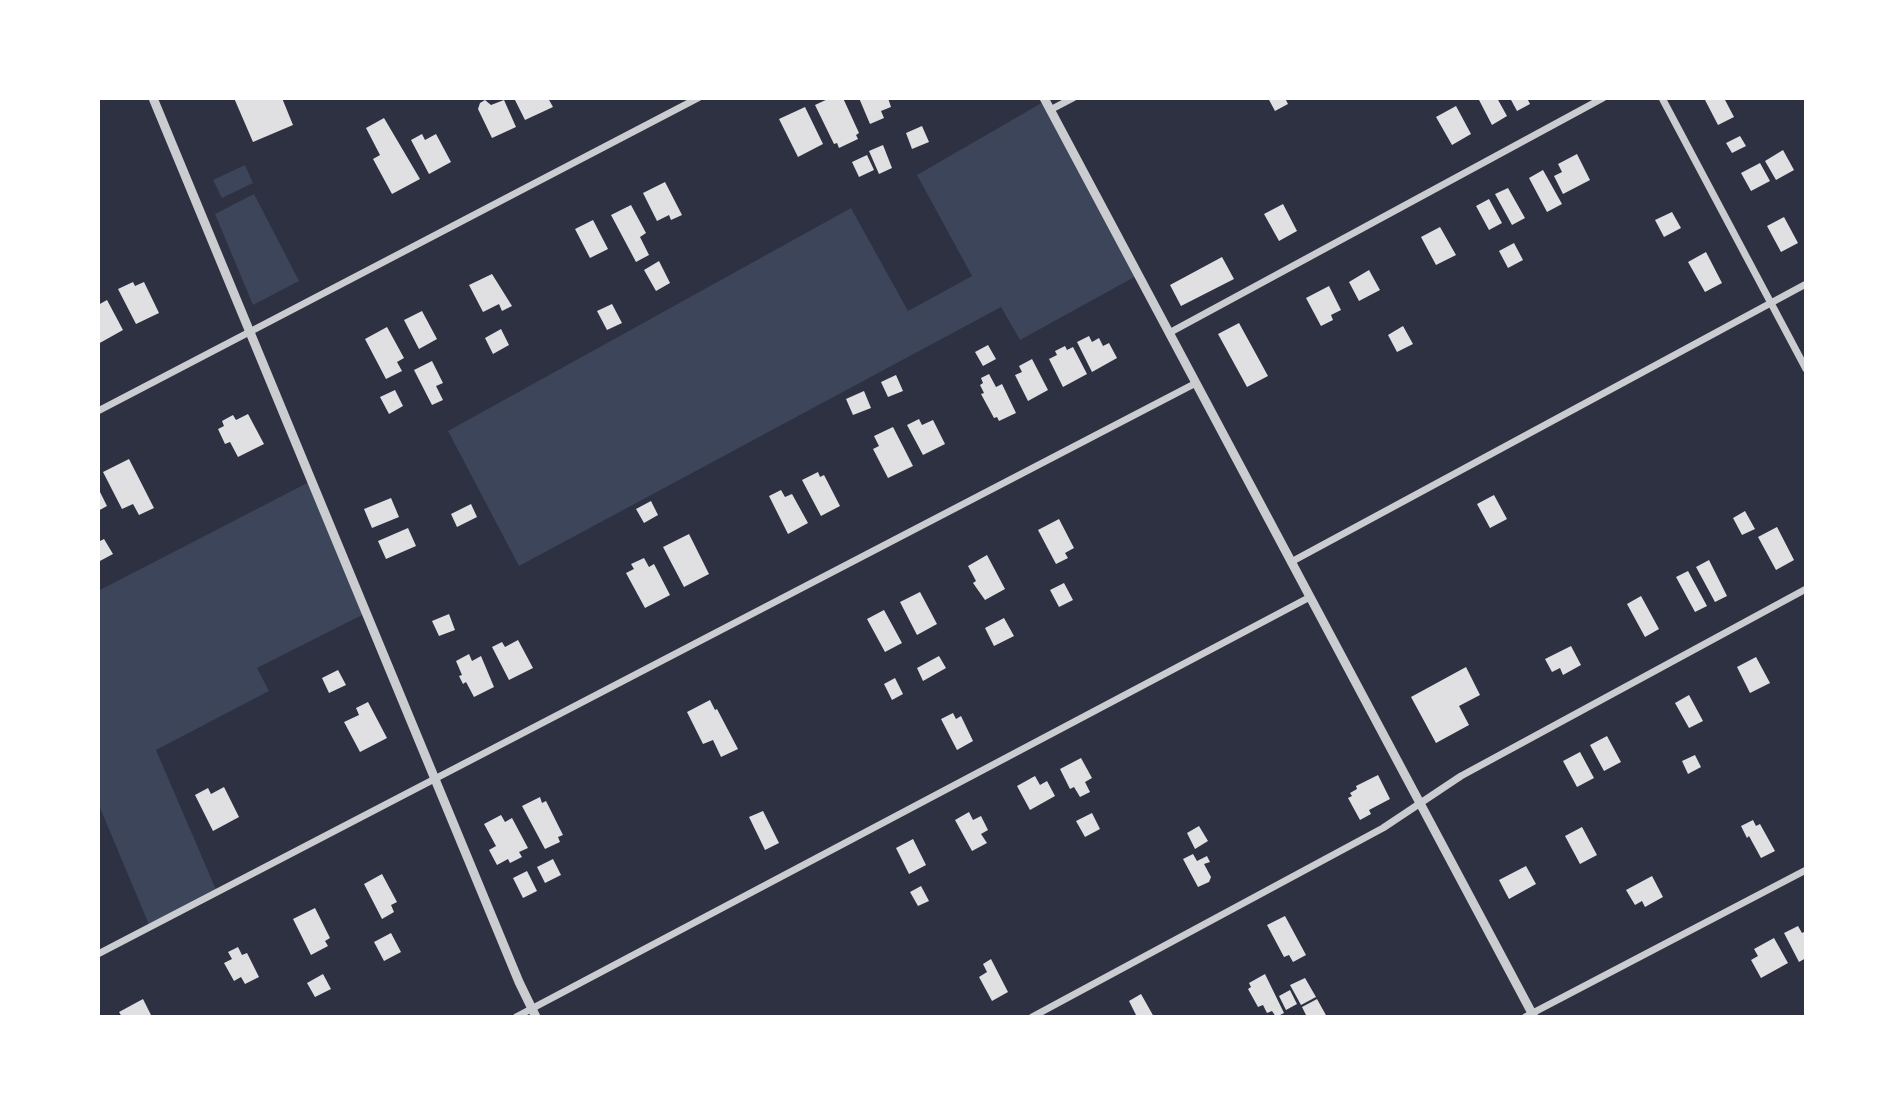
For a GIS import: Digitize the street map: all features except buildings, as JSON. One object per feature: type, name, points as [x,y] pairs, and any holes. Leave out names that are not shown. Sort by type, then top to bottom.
[{"type":"street","points":[[153,98],[534,1013]]},
{"type":"street","points":[[98,411],[698,98]]},
{"type":"street","points":[[1044,98],[1420,803],[1530,1016],[1806,870]]},
{"type":"street","points":[[1050,110],[1073,98]]},
{"type":"street","points":[[1169,333],[1603,98]]},
{"type":"street","points":[[1662,98],[1806,369]]},
{"type":"street","points":[[1291,562],[1806,284]]},
{"type":"street","points":[[98,954],[1196,383]]},
{"type":"street","points":[[1032,1017],[1383,828],[1461,776],[1806,589]]},
{"type":"street","points":[[516,1017],[534,1013],[1310,597]]},
{"type":"shaded area","points":[[1045,101],[1138,275],[1020,340],[1001,307],[519,566],[448,431],[851,208],[908,311],[972,276],[917,175]]},
{"type":"shaded area","points":[[245,165],[253,183],[222,198],[213,180]]},
{"type":"shaded area","points":[[254,194],[299,281],[253,305],[215,214]]},
{"type":"shaded area","points":[[311,481],[366,613],[257,668],[269,691],[156,750],[217,892],[150,927],[98,803],[98,591]]}]
